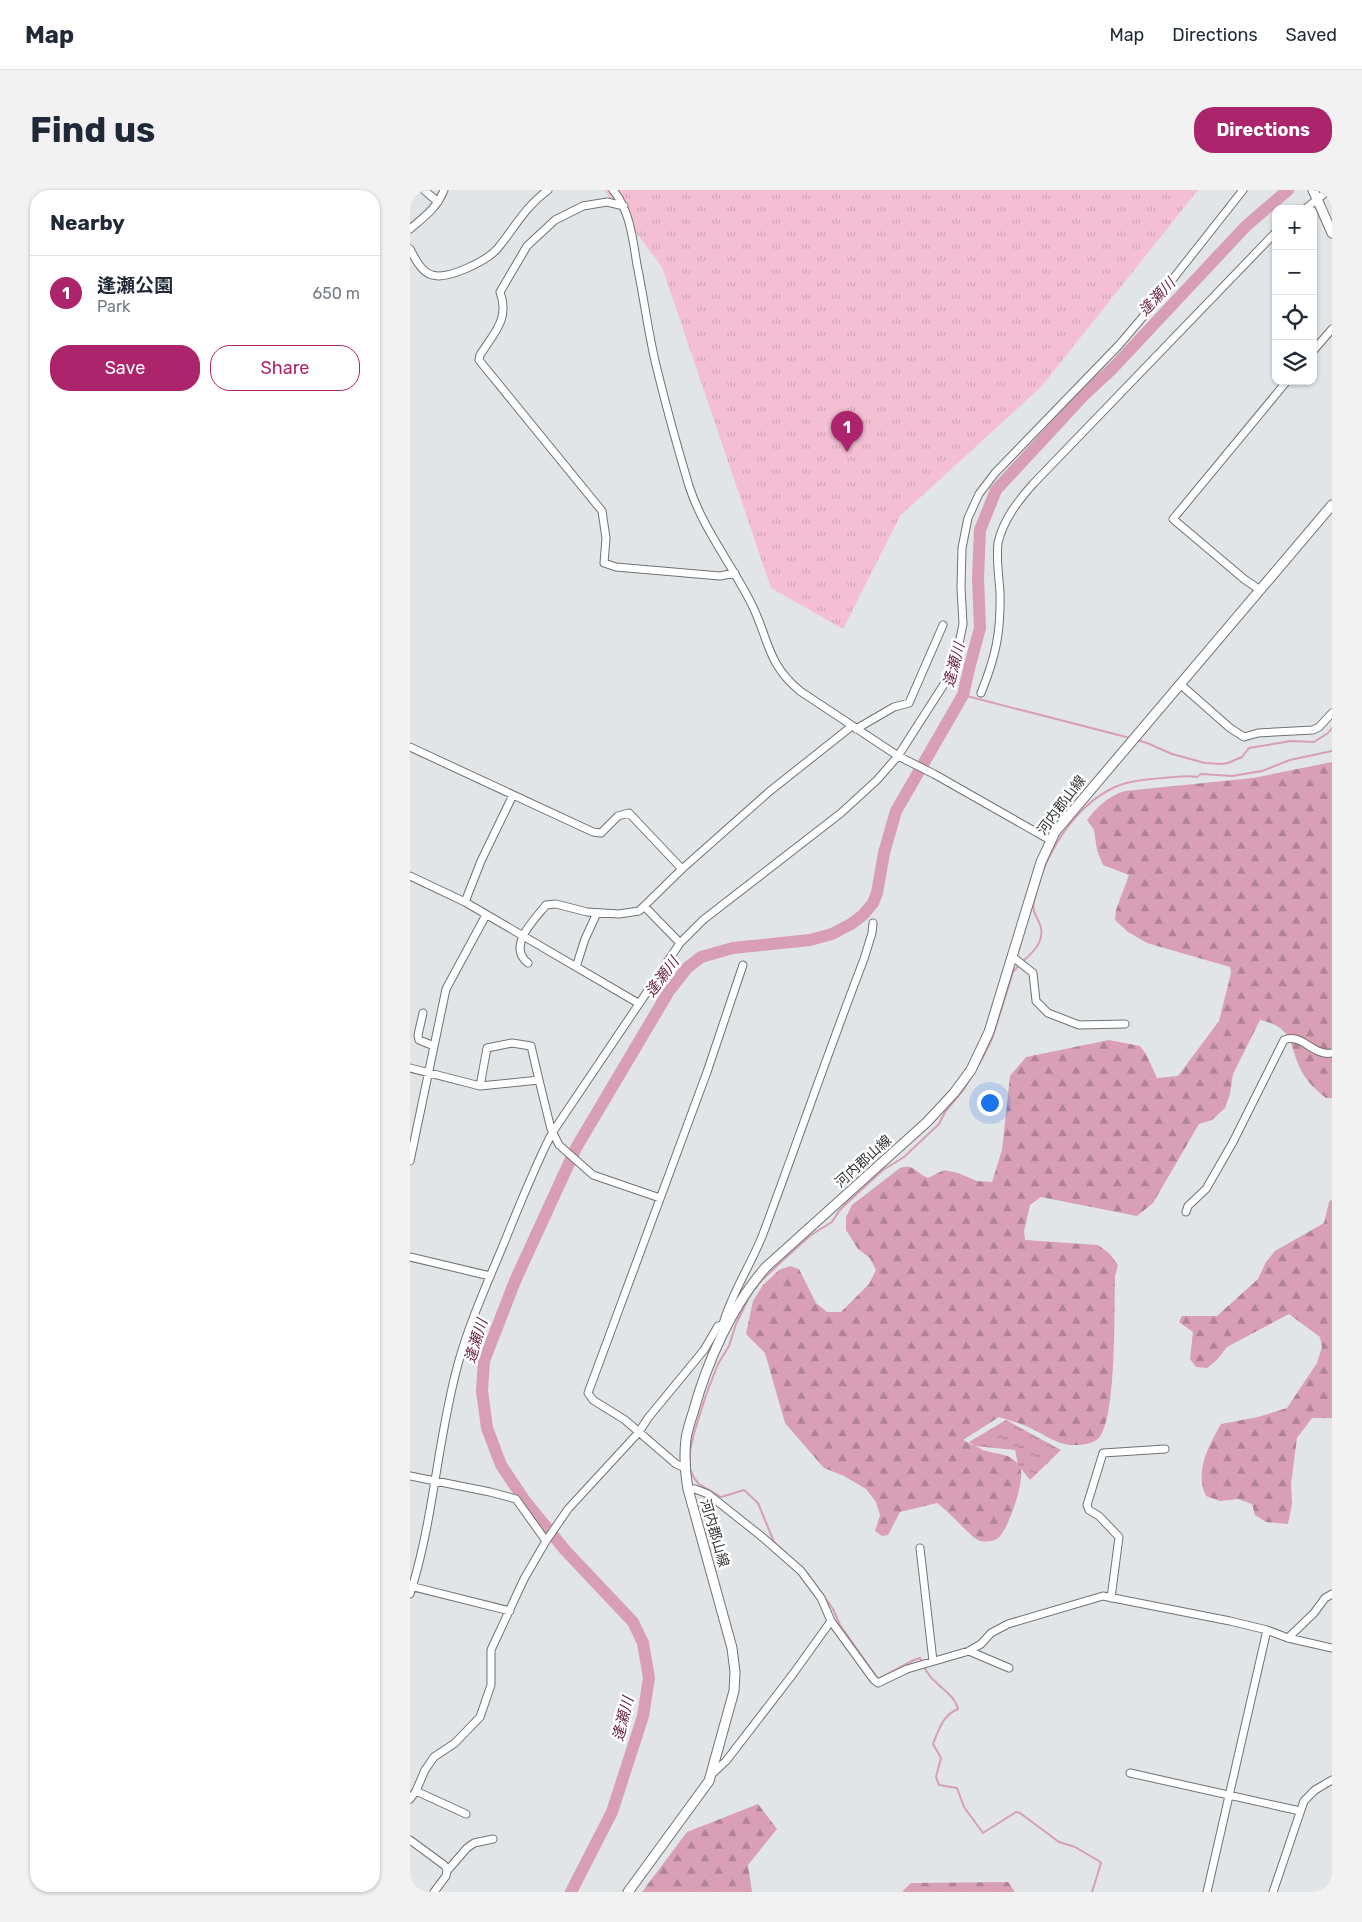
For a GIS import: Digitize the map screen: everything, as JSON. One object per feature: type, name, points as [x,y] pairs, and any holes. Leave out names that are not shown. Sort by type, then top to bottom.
[{"type":"main road","points":[[1315,194],[1332,233]]},
{"type":"main road","name":"河内郡山線","points":[[628,1892],[686,1815],[712,1774],[734,1691],[735,1672],[732,1648],[688,1489],[684,1468],[686,1438],[697,1399],[726,1324],[751,1283],[766,1267],[927,1122],[971,1070],[990,1032],[1041,862],[1050,840],[1063,820],[1332,505]]},
{"type":"street","points":[[424,190],[438,202]]},
{"type":"street","points":[[410,229],[430,213],[444,190]]},
{"type":"street","points":[[410,248],[423,270],[431,275],[444,276],[464,269],[485,259],[497,250],[522,214],[538,197],[548,190]]},
{"type":"street","points":[[613,190],[624,206],[634,244],[656,365],[700,516],[752,605],[766,645],[779,670],[789,682],[800,690],[814,698],[854,728],[900,757],[934,774],[1050,840]]},
{"type":"street","points":[[510,1611],[411,1589],[458,1364],[490,1276],[552,1133],[680,943],[703,920],[841,813],[900,757],[948,678],[956,658],[963,624],[961,587],[962,548],[968,518],[979,494],[994,473],[1130,331],[1243,190]]},
{"type":"street","points":[[1308,205],[1315,194],[1329,190]]},
{"type":"street","points":[[624,206],[607,202],[583,206],[556,220],[542,230],[527,246],[500,292],[503,301],[503,316],[500,325],[480,355],[479,360],[602,512],[606,538],[604,563],[616,567],[720,576],[735,573]]},
{"type":"street","points":[[981,693],[992,665],[999,639],[998,543],[1007,519],[1016,504],[1033,484],[1272,236]]},
{"type":"street","points":[[1317,346],[1332,329]]},
{"type":"street","points":[[1260,590],[1244,579],[1173,518],[1284,385]]},
{"type":"street","points":[[528,963],[522,954],[522,936],[540,912],[550,904],[597,913],[629,914],[639,911],[682,869],[770,791],[854,728],[894,707],[908,703],[943,625]]},
{"type":"street","points":[[1180,684],[1230,728],[1244,737],[1258,733],[1313,730],[1319,727],[1332,713]]},
{"type":"street","points":[[410,747],[598,834],[618,816],[629,812],[682,869]]},
{"type":"street","points":[[465,902],[481,861],[513,795]]},
{"type":"street","points":[[410,876],[465,902],[638,1003]]},
{"type":"street","points":[[645,907],[680,943]]},
{"type":"street","points":[[576,967],[585,939],[597,913]]},
{"type":"street","points":[[410,1161],[446,989],[486,915]]},
{"type":"street","points":[[410,1799],[434,1757],[455,1743],[480,1717],[492,1685],[492,1650],[524,1579],[546,1541],[563,1517],[639,1432],[648,1418],[704,1350],[718,1326],[726,1324],[730,1303],[763,1233],[804,1116],[864,959],[873,930],[873,923]]},
{"type":"street","points":[[1012,957],[1033,973],[1036,1001],[1048,1013],[1079,1025],[1125,1024]]},
{"type":"street","points":[[684,1468],[676,1464],[625,1420],[593,1400],[588,1393],[707,1072],[743,965]]},
{"type":"street","points":[[423,1012],[418,1035],[419,1040],[434,1046]]},
{"type":"street","points":[[1186,1212],[1188,1206],[1206,1189],[1233,1142],[1284,1040],[1295,1038],[1321,1053],[1332,1053]]},
{"type":"street","points":[[480,1086],[488,1048],[512,1043],[531,1046],[552,1133],[559,1145],[594,1176],[660,1198]]},
{"type":"street","points":[[410,1068],[480,1086],[539,1080]]},
{"type":"street","points":[[410,1257],[490,1276]]},
{"type":"street","points":[[1111,1598],[1119,1537],[1099,1516],[1089,1510],[1087,1505],[1103,1452],[1164,1449]]},
{"type":"street","points":[[410,1476],[516,1499],[546,1541]]},
{"type":"street","points":[[688,1489],[695,1489],[708,1494],[801,1571],[822,1598],[830,1621],[878,1683],[907,1669],[954,1657],[969,1651],[980,1644],[991,1633],[1008,1624],[1094,1597],[1103,1596],[1230,1621],[1267,1630],[1288,1638],[1332,1648]]},
{"type":"street","points":[[920,1548],[933,1661]]},
{"type":"street","points":[[1288,1638],[1314,1613],[1325,1598],[1332,1594]]},
{"type":"street","points":[[712,1774],[726,1761],[793,1674],[830,1621]]},
{"type":"street","points":[[1207,1892],[1267,1630]]},
{"type":"street","points":[[969,1651],[1009,1668]]},
{"type":"street","points":[[1130,1772],[1300,1811]]},
{"type":"street","points":[[1273,1892],[1300,1811],[1308,1795],[1332,1780]]},
{"type":"street","points":[[416,1791],[466,1814]]},
{"type":"street","points":[[410,1840],[444,1865],[447,1871]]},
{"type":"street","points":[[434,1892],[446,1876],[447,1871],[467,1848],[474,1843],[493,1840]]},
{"type":"green space","points":[[604,190],[1198,190],[1041,387],[900,516],[843,629],[771,588],[662,267]]},
{"type":"green space","points":[[1332,762],[1332,1098],[1326,1098],[1307,1079],[1285,1033],[1272,1023],[1260,1020],[1233,1074],[1230,1094],[1225,1108],[1212,1120],[1199,1124],[1153,1203],[1137,1216],[1041,1197],[1030,1205],[1024,1231],[1025,1240],[1098,1245],[1110,1254],[1118,1265],[1115,1276],[1112,1386],[1105,1427],[1099,1438],[1093,1442],[1070,1445],[999,1417],[963,1440],[983,1450],[1008,1456],[1020,1467],[1020,1482],[1015,1504],[1006,1526],[998,1538],[987,1542],[976,1539],[937,1503],[900,1512],[888,1535],[882,1536],[875,1531],[880,1515],[876,1502],[866,1489],[844,1476],[824,1468],[785,1423],[765,1353],[746,1334],[753,1301],[763,1285],[779,1270],[790,1266],[799,1269],[816,1303],[827,1312],[841,1312],[869,1284],[876,1270],[870,1258],[858,1249],[846,1230],[846,1217],[852,1205],[900,1168],[912,1168],[928,1178],[944,1170],[958,1173],[977,1181],[992,1182],[1002,1150],[1010,1076],[1026,1057],[1109,1040],[1140,1046],[1146,1054],[1157,1078],[1178,1076],[1219,1021],[1231,973],[1230,967],[1147,943],[1128,932],[1115,920],[1116,910],[1129,875],[1103,865],[1097,850],[1094,830],[1087,820],[1099,806],[1113,796],[1125,791],[1253,778]]},
{"type":"green space","points":[[1332,1199],[1332,1418],[1312,1418],[1297,1438],[1291,1484],[1292,1504],[1288,1524],[1266,1522],[1255,1515],[1252,1504],[1238,1499],[1220,1501],[1206,1496],[1202,1478],[1204,1459],[1221,1424],[1258,1417],[1287,1408],[1317,1363],[1322,1347],[1320,1337],[1289,1314],[1227,1347],[1216,1361],[1207,1368],[1196,1367],[1190,1359],[1193,1332],[1179,1322],[1182,1316],[1217,1316],[1258,1279],[1266,1262],[1275,1251],[1324,1223],[1329,1202]]},
{"type":"green space","points":[[758,1804],[777,1829],[748,1865],[752,1892],[642,1892],[687,1832]]},
{"type":"green space","points":[[1008,1882],[1015,1892],[902,1892],[911,1883]]},
{"type":"water","points":[[1006,1420],[1061,1450],[1030,1480],[1018,1465],[1015,1450],[975,1446],[969,1442]]},
{"type":"waterway","name":"逢瀬川","points":[[571,1892],[612,1812],[643,1716],[649,1678],[643,1643],[633,1622],[565,1550],[525,1501],[501,1465],[487,1428],[482,1391],[484,1361],[515,1281],[576,1148],[669,991],[687,968],[701,957],[733,948],[810,940],[832,934],[863,915],[873,903],[896,811],[963,695],[980,628],[978,578],[980,530],[996,490],[1246,226],[1288,190]]},
{"type":"waterway","points":[[963,695],[1130,738]]},
{"type":"waterway","points":[[1137,740],[1172,754],[1205,763],[1222,764],[1242,757],[1249,748],[1291,741],[1314,742],[1332,728]]},
{"type":"waterway","points":[[1022,962],[1039,944],[1041,938],[1041,927],[1033,905],[1044,868],[1052,851],[1073,820],[1085,807],[1100,796],[1115,787],[1132,782],[1181,776],[1197,777],[1201,774],[1232,776],[1262,771],[1290,760],[1332,751]]},
{"type":"waterway","points":[[793,1560],[774,1542],[758,1503],[744,1490],[721,1497],[699,1484],[694,1478],[690,1469],[690,1451],[706,1395],[718,1364],[729,1346],[736,1324],[749,1297],[758,1284],[811,1235],[832,1222],[839,1211],[883,1170],[904,1157],[939,1124],[945,1112],[964,1089],[981,1061],[992,1039],[1013,972],[1019,965]]},
{"type":"waterway","points":[[807,1573],[833,1609],[840,1625],[878,1679],[914,1660],[920,1658],[922,1662]]},
{"type":"waterway","points":[[924,1666],[931,1678],[952,1697],[958,1709],[945,1719],[933,1744],[941,1758],[936,1777],[939,1785],[957,1788],[964,1807],[983,1833],[1016,1812],[1059,1842],[1075,1847],[1099,1861],[1101,1863],[1092,1892]]},
{"type":"place","name":"逢瀬公園","points":[[847,452]]}]
